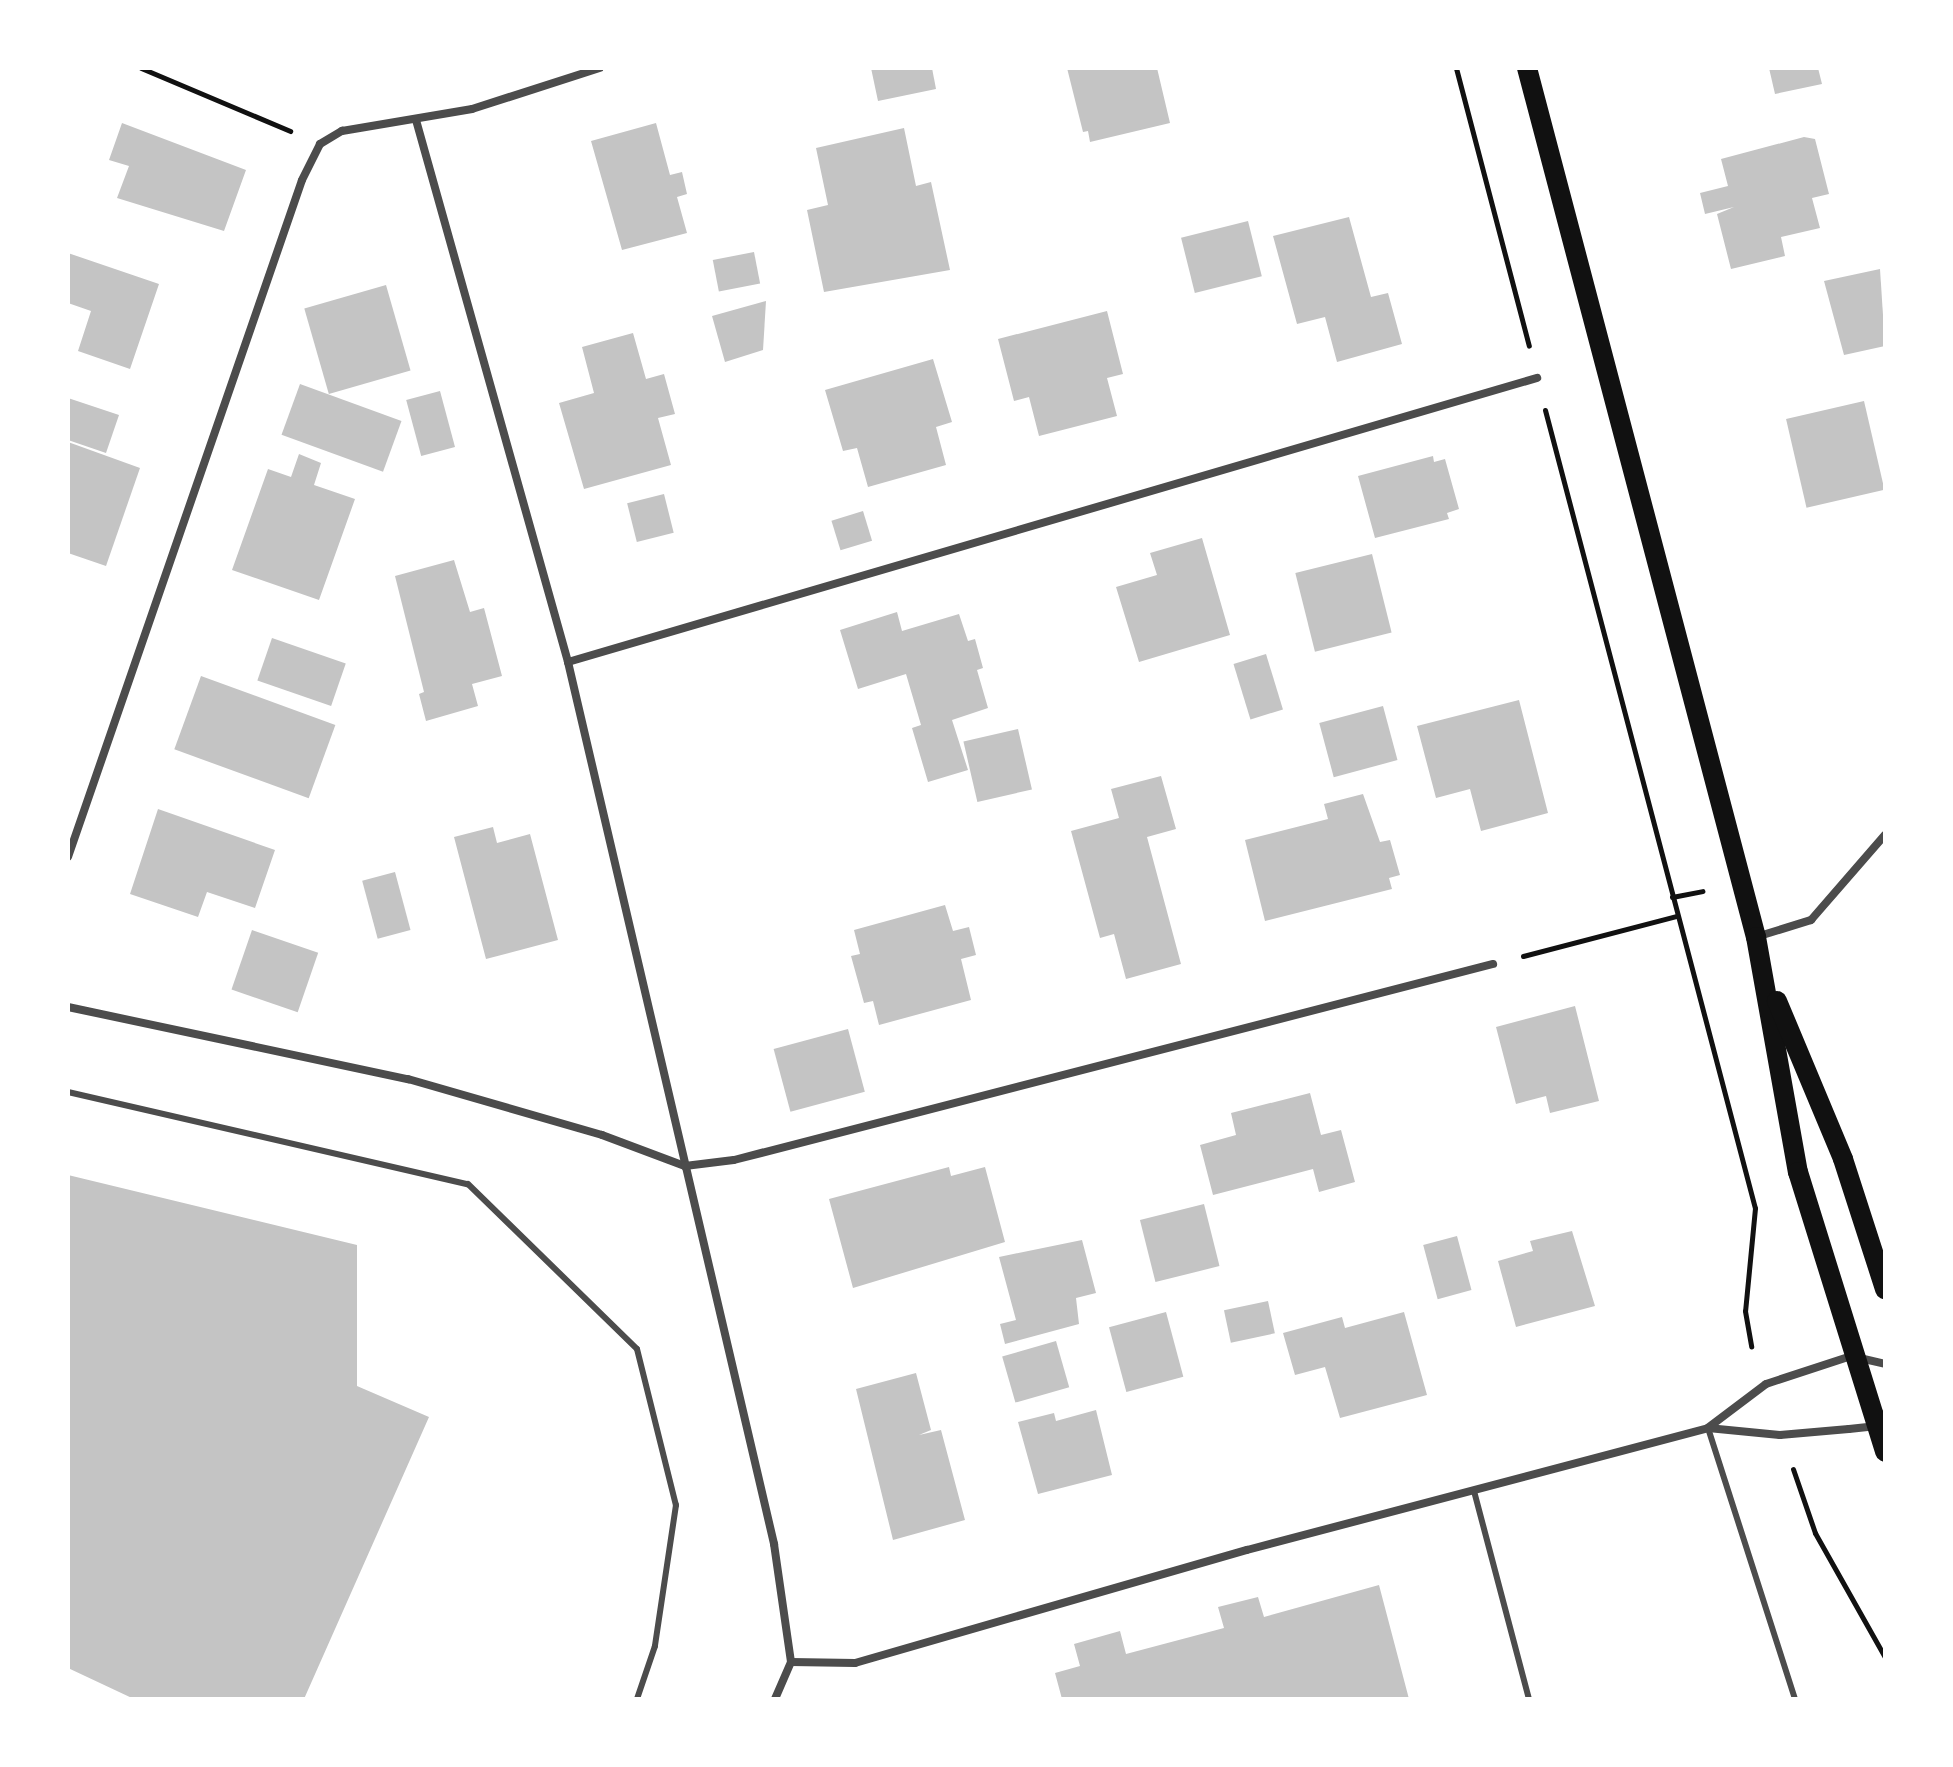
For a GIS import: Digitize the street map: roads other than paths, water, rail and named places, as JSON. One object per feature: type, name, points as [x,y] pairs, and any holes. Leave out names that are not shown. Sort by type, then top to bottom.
[{"type":"main road","points":[[1527,68],[1756,937],[1798,1172],[1851,1356],[1881,1420],[1885,1452]]},
{"type":"main road","points":[[1761,964],[1843,1159],[1885,1289]]},
{"type":"street","points":[[68,857],[302,180],[320,144],[342,131],[472,109],[600,68]]},
{"type":"street","points":[[416,120],[568,662],[774,1544],[791,1662],[775,1699]]},
{"type":"street","points":[[568,662],[1537,378]]},
{"type":"street","points":[[1756,937],[1811,920],[1885,835]]},
{"type":"street","points":[[68,1007],[408,1079],[602,1135],[685,1166],[734,1160],[1493,964]]},
{"type":"street","points":[[1708,1428],[1766,1384],[1851,1356],[1885,1364]]},
{"type":"street","points":[[791,1662],[855,1663],[1062,1601],[1708,1428],[1780,1435],[1881,1420]]},
{"type":"lane","points":[[68,1092],[468,1184],[637,1349],[676,1505],[655,1646],[637,1699]]},
{"type":"lane","points":[[1708,1428],[1795,1699]]},
{"type":"lane","points":[[1474,1491],[1529,1699]]}]
